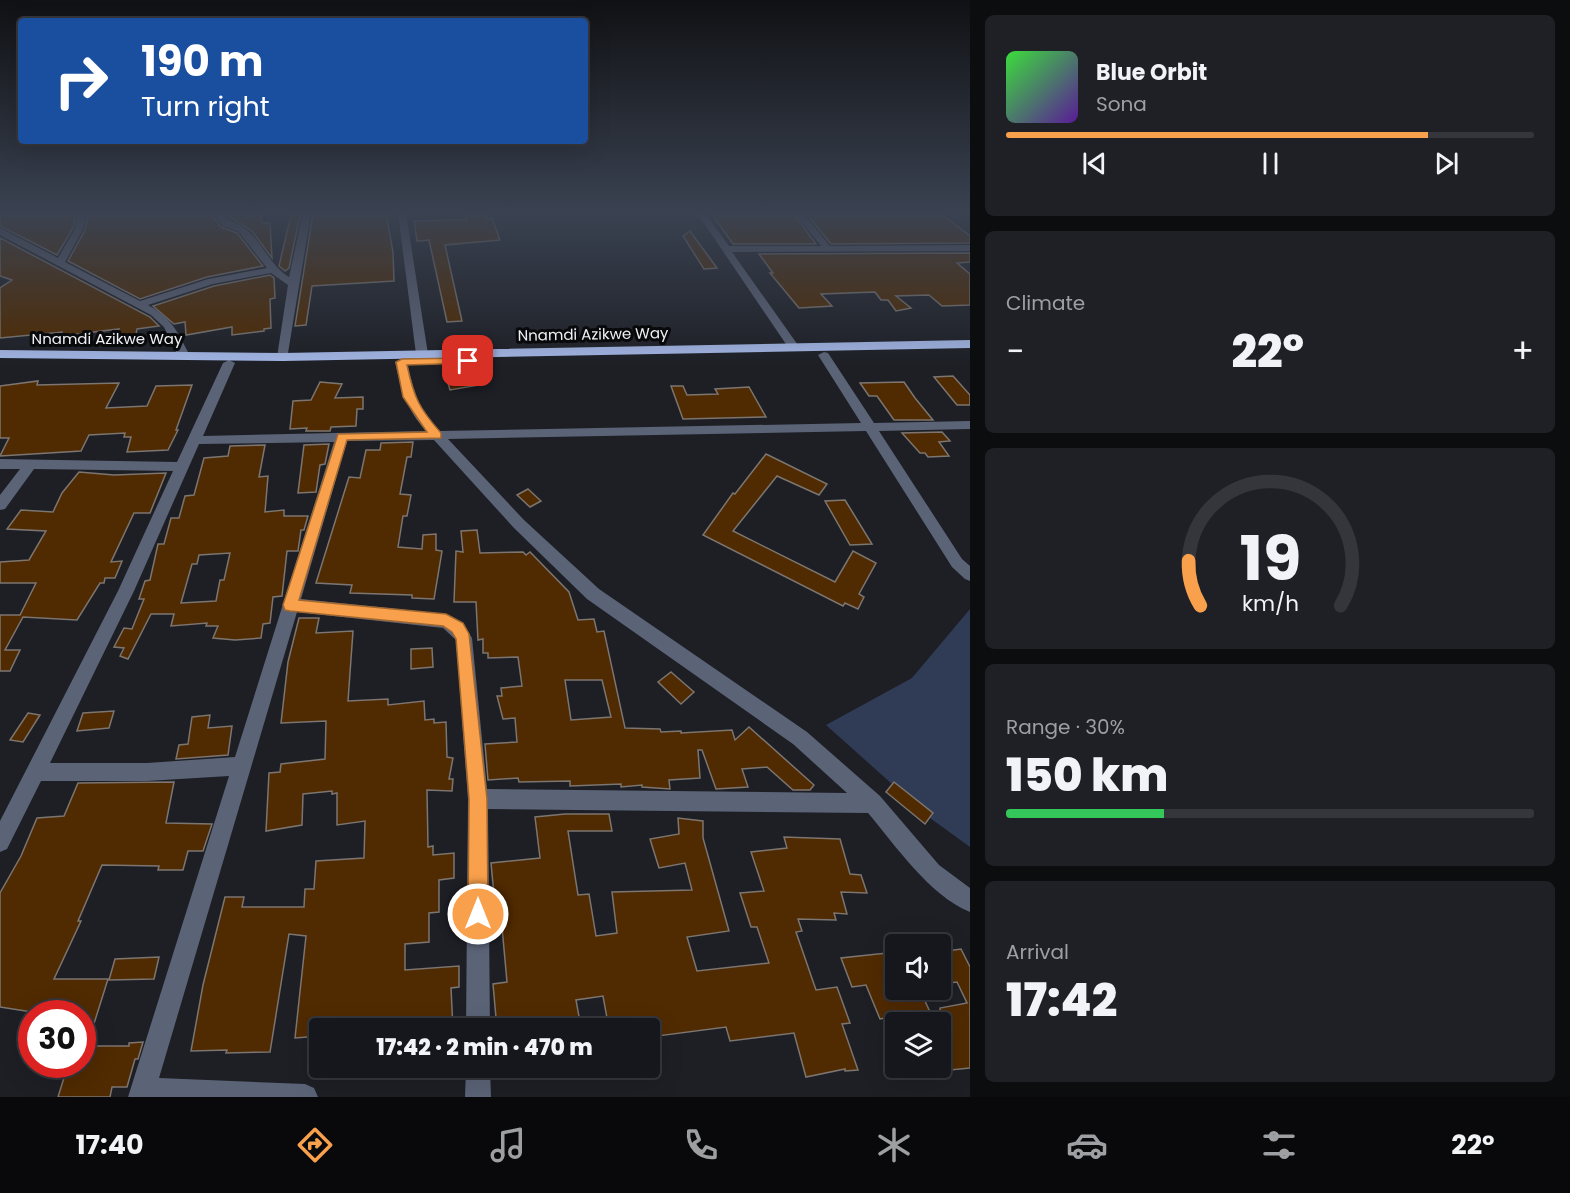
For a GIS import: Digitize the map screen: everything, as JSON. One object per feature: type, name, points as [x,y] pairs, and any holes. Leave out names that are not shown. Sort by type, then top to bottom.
[{"type":"highway","name":"Nnamdi Azikwe Way","points":[[0,354],[183,354],[283,357],[970,344]]},
{"type":"highway","name":"Nnamdi Azikwe Way","points":[[0,362],[402,362],[970,352]]},
{"type":"street","points":[[64,264],[155,313],[169,325],[183,354]]},
{"type":"street","points":[[268,264],[293,284]]},
{"type":"street","points":[[283,357],[297,264]]},
{"type":"street","points":[[409,264],[422,354]]},
{"type":"street","points":[[738,264],[794,348]]},
{"type":"street","points":[[139,305],[211,281],[273,270]]},
{"type":"street","points":[[824,355],[957,563],[970,575]]},
{"type":"street","points":[[402,362],[409,397],[420,417],[519,524],[593,594],[800,738],[873,802],[932,872],[970,901]]},
{"type":"street","points":[[0,842],[126,591],[229,363]]},
{"type":"street","points":[[194,440],[970,425]]},
{"type":"street","points":[[305,1097],[142,1093],[342,436]]},
{"type":"street","points":[[0,464],[181,467]]},
{"type":"street","points":[[0,505],[31,464]]},
{"type":"street","points":[[290,605],[446,621],[457,628],[464,638],[478,799],[478,1018]]},
{"type":"street","points":[[35,772],[147,772],[241,766]]},
{"type":"street","points":[[478,799],[873,802]]},
{"type":"street","points":[[478,1078],[478,1097]]},
{"type":"shaded area","points":[[970,609],[970,847],[930,818],[826,725],[912,678]]},
{"type":"building","points":[[0,264],[50,264],[150,317],[159,326],[137,329],[135,339],[115,341],[119,329],[61,336],[62,332],[0,338],[0,288],[12,280],[0,276]]},
{"type":"building","points":[[74,264],[263,266],[207,277],[140,299]]},
{"type":"building","points":[[279,264],[290,264],[285,271]]},
{"type":"building","points":[[305,264],[393,264],[394,281],[312,286],[306,325],[295,326]]},
{"type":"building","points":[[434,264],[449,264],[462,321],[447,322]]},
{"type":"building","points":[[701,264],[714,264],[717,268],[704,269]]},
{"type":"building","points":[[767,264],[958,264],[970,274],[970,305],[942,306],[929,295],[896,296],[911,308],[896,311],[888,300],[881,300],[875,292],[821,294],[832,306],[799,308],[770,273],[773,273]]},
{"type":"building","points":[[270,275],[274,278],[275,298],[270,299],[271,328],[264,329],[264,331],[232,335],[232,327],[186,335],[185,322],[174,324],[153,306],[214,286]]},
{"type":"building","points":[[468,370],[469,373],[480,371],[485,384],[450,390],[445,373]]},
{"type":"building","points":[[953,376],[970,395],[970,405],[957,405],[934,377]]},
{"type":"building","points":[[38,381],[37,385],[119,383],[106,408],[147,406],[156,386],[192,385],[176,430],[178,430],[168,450],[127,452],[131,437],[124,437],[125,433],[89,435],[81,451],[0,456],[9,438],[0,438],[0,386]]},
{"type":"building","points":[[320,382],[342,384],[335,398],[363,397],[363,409],[357,409],[356,426],[331,427],[330,431],[306,431],[307,428],[290,429],[293,401],[311,400]]},
{"type":"building","points":[[904,382],[933,420],[894,420],[877,396],[869,396],[860,383]]},
{"type":"building","points":[[671,386],[683,386],[687,395],[718,394],[715,389],[749,387],[766,417],[683,419]]},
{"type":"building","points":[[942,432],[950,441],[939,442],[949,456],[928,457],[925,453],[920,453],[902,433]]},
{"type":"building","points":[[413,442],[411,457],[407,457],[400,494],[411,495],[407,516],[403,516],[398,547],[422,549],[423,535],[436,534],[436,550],[442,551],[434,599],[412,598],[412,595],[350,593],[352,585],[316,583],[349,477],[360,478],[366,450],[380,450],[381,443]]},
{"type":"building","points":[[329,444],[325,464],[320,465],[316,492],[298,493],[304,445]]},
{"type":"building","points":[[265,445],[259,477],[268,476],[265,512],[284,510],[284,516],[308,516],[304,530],[301,530],[298,551],[287,551],[282,596],[273,597],[270,623],[263,624],[261,638],[235,640],[213,638],[218,626],[206,626],[207,623],[171,626],[174,614],[151,614],[128,659],[120,656],[124,648],[114,647],[124,628],[132,629],[144,599],[139,599],[145,581],[150,580],[158,544],[164,544],[171,518],[179,518],[185,496],[194,495],[204,458],[228,456],[230,446]],"holes":[[[230,553],[224,580],[220,580],[216,601],[181,603],[192,564],[197,564],[199,555]]]},
{"type":"building","points":[[766,454],[827,484],[819,495],[777,476],[733,531],[835,582],[853,551],[876,563],[859,594],[864,597],[858,609],[845,603],[843,606],[703,535],[733,493],[735,494]]},
{"type":"building","points":[[79,472],[114,475],[166,473],[150,513],[134,513],[111,562],[122,561],[115,578],[105,578],[104,583],[100,583],[77,620],[23,617],[5,650],[20,650],[10,671],[0,671],[0,615],[20,615],[36,583],[0,583],[0,562],[29,560],[46,531],[7,529],[21,510],[53,512],[62,493]]},
{"type":"building","points":[[528,489],[541,501],[530,507],[517,495]]},
{"type":"building","points":[[845,500],[872,544],[850,545],[825,501]]},
{"type":"building","points":[[477,530],[480,553],[523,552],[526,555],[530,552],[569,592],[578,620],[594,619],[597,632],[604,631],[625,728],[660,729],[661,732],[681,731],[681,733],[732,730],[735,740],[749,727],[814,785],[810,790],[793,790],[767,767],[742,769],[748,787],[716,789],[702,750],[698,750],[700,778],[669,780],[670,789],[642,787],[642,785],[621,787],[621,784],[570,786],[570,781],[519,782],[518,778],[488,780],[485,744],[517,742],[515,718],[503,719],[497,696],[502,696],[501,688],[522,686],[518,657],[488,658],[488,653],[483,653],[483,639],[478,640],[476,602],[454,602],[456,551],[463,552],[461,531]],"holes":[[[565,680],[602,680],[611,717],[571,720]]]},
{"type":"building","points":[[299,618],[319,618],[316,633],[353,631],[348,701],[388,699],[388,705],[424,701],[425,720],[434,719],[434,723],[446,722],[447,757],[453,758],[449,779],[453,779],[452,791],[427,790],[428,847],[433,846],[433,855],[454,853],[454,878],[439,880],[439,912],[429,913],[429,942],[405,944],[405,970],[459,966],[459,987],[451,988],[452,1018],[309,1018],[309,1037],[295,1038],[306,936],[289,934],[270,1052],[191,1051],[203,985],[225,897],[244,897],[242,907],[304,907],[305,889],[314,889],[316,861],[364,858],[365,821],[337,825],[337,793],[332,794],[332,791],[303,794],[302,825],[266,831],[269,773],[280,772],[281,764],[325,759],[326,721],[281,723],[288,662]]},
{"type":"building","points":[[432,648],[433,667],[411,669],[411,649]]},
{"type":"building","points":[[671,672],[694,692],[681,704],[658,682]]},
{"type":"building","points":[[114,711],[109,728],[77,731],[83,713]]},
{"type":"building","points":[[28,713],[40,715],[23,742],[10,740]]},
{"type":"building","points":[[210,715],[208,728],[232,726],[228,755],[176,759],[179,745],[188,744],[192,717]]},
{"type":"building","points":[[174,782],[166,823],[212,824],[203,851],[188,851],[183,870],[158,870],[159,866],[102,865],[78,921],[81,921],[54,979],[108,979],[96,1017],[96,1000],[18,1000],[18,1010],[0,1007],[0,893],[21,856],[37,818],[64,816],[78,783]]},
{"type":"building","points":[[894,782],[933,813],[925,824],[886,792]]},
{"type":"building","points":[[609,814],[612,831],[568,831],[578,895],[589,894],[596,936],[617,933],[612,892],[692,890],[685,863],[659,868],[650,839],[679,834],[678,818],[703,821],[703,838],[729,931],[687,937],[697,971],[769,963],[757,927],[751,927],[740,893],[764,891],[751,852],[787,848],[784,837],[840,839],[850,874],[861,875],[867,893],[841,892],[847,914],[834,913],[836,920],[798,919],[802,931],[796,932],[816,990],[837,987],[850,1023],[842,1024],[858,1070],[845,1071],[845,1069],[806,1077],[794,1033],[730,1041],[726,1027],[660,1036],[660,1018],[607,1018],[603,996],[576,1000],[579,1018],[496,1018],[493,984],[507,982],[501,916],[496,916],[491,863],[540,858],[535,817]]},
{"type":"building","points":[[961,949],[970,967],[970,1068],[951,1070],[951,1012],[940,1012],[940,1008],[967,1003],[957,982],[951,983],[951,950]]},
{"type":"building","points":[[885,953],[885,1000],[925,1000],[930,1012],[885,1012],[885,1018],[880,1019],[866,985],[852,987],[841,958]]},
{"type":"building","points":[[159,957],[154,979],[109,980],[115,959]]},
{"type":"building","points":[[143,1042],[138,1059],[135,1059],[127,1087],[112,1087],[110,1097],[58,1097],[64,1078],[96,1078],[96,1046],[129,1046],[129,1043]]},
{"type":"route","points":[[468,361],[402,362],[409,397],[420,417],[436,436],[342,436],[290,605],[446,621],[457,628],[464,638],[478,799],[478,914]]}]
